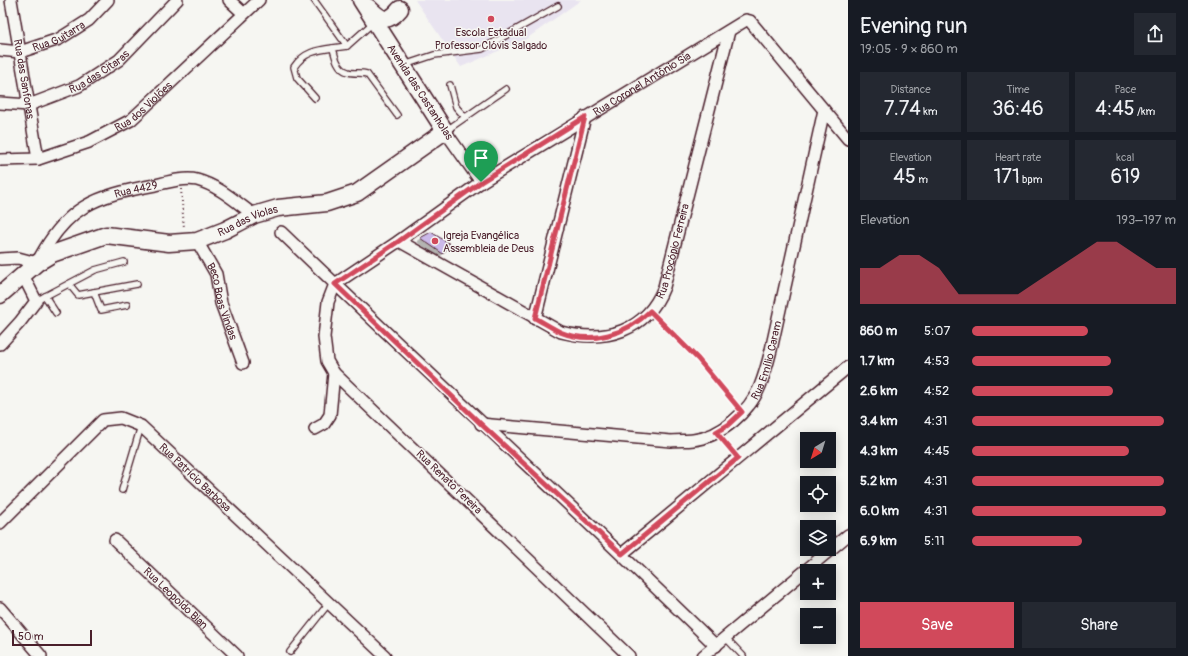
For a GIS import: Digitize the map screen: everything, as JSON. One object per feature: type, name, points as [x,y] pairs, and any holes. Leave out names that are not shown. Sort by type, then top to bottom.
[{"type":"street","name":"Rua das Sanfonas","points":[[11,0],[38,158]]},
{"type":"street","name":"Rua Guitarra","points":[[0,50],[20,52],[59,39],[89,20],[108,0]]},
{"type":"street","name":"Rua das Citaras","points":[[0,104],[29,105],[79,86],[119,60],[177,0]]},
{"type":"street","points":[[229,0],[243,13]]},
{"type":"street","name":"Rua dos Violões","points":[[0,160],[38,158],[89,142],[131,120],[243,13],[259,0]]},
{"type":"street","points":[[361,0],[382,18],[393,17],[399,5]]},
{"type":"street","name":"Avenida das Castanholas","points":[[361,0],[445,131],[481,182]]},
{"type":"street","name":"Avenida das Castanholas","points":[[386,40],[395,27],[399,5]]},
{"type":"street","name":"Rua Coronel Antônio Sia","points":[[335,284],[399,241],[481,182],[585,117],[746,20],[750,21],[824,110]]},
{"type":"street","name":"Rua Procópio Ferreira","points":[[399,241],[561,332],[580,337],[597,337],[612,334],[625,329],[642,319],[658,302],[664,287],[729,31]]},
{"type":"street","points":[[824,110],[848,139]]},
{"type":"street","name":"Rua Emílio Caram","points":[[481,424],[671,441],[694,440],[716,432],[728,425],[742,412],[760,386],[771,350],[824,110]]},
{"type":"street","points":[[535,318],[585,117]]},
{"type":"street","name":"Rua das Violas","points":[[0,294],[37,263],[52,254],[106,235],[169,243],[191,241],[226,230],[254,215],[278,208],[327,203],[357,193],[445,131]]},
{"type":"street","name":"Rua 4429","points":[[37,263],[47,243],[69,217],[87,204],[120,192],[180,180],[196,180],[218,188],[254,215]]},
{"type":"street","points":[[281,232],[481,424],[622,554],[716,646]]},
{"type":"street","name":"Beco Boas Vindas","points":[[191,241],[216,274],[221,303],[243,363]]},
{"type":"street","points":[[0,259],[18,258],[37,263]]},
{"type":"street","points":[[0,344],[41,299],[23,275]]},
{"type":"street","name":"Rua Renato Pereira","points":[[335,284],[328,302],[324,337],[327,361],[334,373],[630,656]]},
{"type":"street","points":[[622,554],[848,367]]},
{"type":"street","points":[[315,429],[324,424],[330,415],[334,373]]},
{"type":"street","name":"Rua Patrício Barbosa","points":[[0,523],[103,420],[121,418],[141,426],[384,656]]},
{"type":"street","points":[[703,656],[848,536]]},
{"type":"street","name":"Rua Leopoldo Bian","points":[[114,540],[237,656]]},
{"type":"street","points":[[0,608],[41,656]]},
{"type":"lane","points":[[314,0],[347,46]]},
{"type":"lane","points":[[402,65],[434,55],[482,49],[558,6]]},
{"type":"lane","points":[[315,98],[297,78],[294,67],[299,60],[315,50],[347,46],[375,22]]},
{"type":"lane","points":[[333,48],[338,63],[342,68],[348,72],[367,74],[397,115]]},
{"type":"lane","points":[[450,85],[456,107],[465,117]]},
{"type":"lane","points":[[445,131],[506,89]]},
{"type":"lane","points":[[56,313],[41,299],[95,270],[124,262]]},
{"type":"lane","points":[[69,284],[78,295],[137,284]]},
{"type":"lane","points":[[94,292],[101,310],[127,305]]},
{"type":"lane","points":[[122,490],[141,426]]},
{"type":"lane","points":[[290,652],[329,603]]},
{"type":"lane","points":[[726,638],[743,656]]},
{"type":"path","points":[[180,180],[191,241]]},
{"type":"path","points":[[650,311],[698,359],[742,412]]},
{"type":"path","points":[[716,432],[738,458]]},
{"type":"shaded area","name":"Escola Estadual Professor Clóvis Salgado","points":[[415,0],[581,0],[526,39],[461,67]]},
{"type":"building","name":"Igreja Evangélica Assembleia de Deus","points":[[431,232],[450,244],[443,254],[420,238]]},
{"type":"place","name":"Escola Estadual Professor Clóvis Salgado","points":[[491,19]]},
{"type":"place","name":"Igreja Evangélica Assembleia de Deus","points":[[435,241]]},
{"type":"route","points":[[585,117],[535,318],[561,332],[580,337],[597,337],[612,334],[625,329],[642,319],[650,311],[698,359],[742,412],[728,425],[716,432],[738,458],[622,554],[481,424],[335,284],[399,241],[481,182],[585,117]]}]
